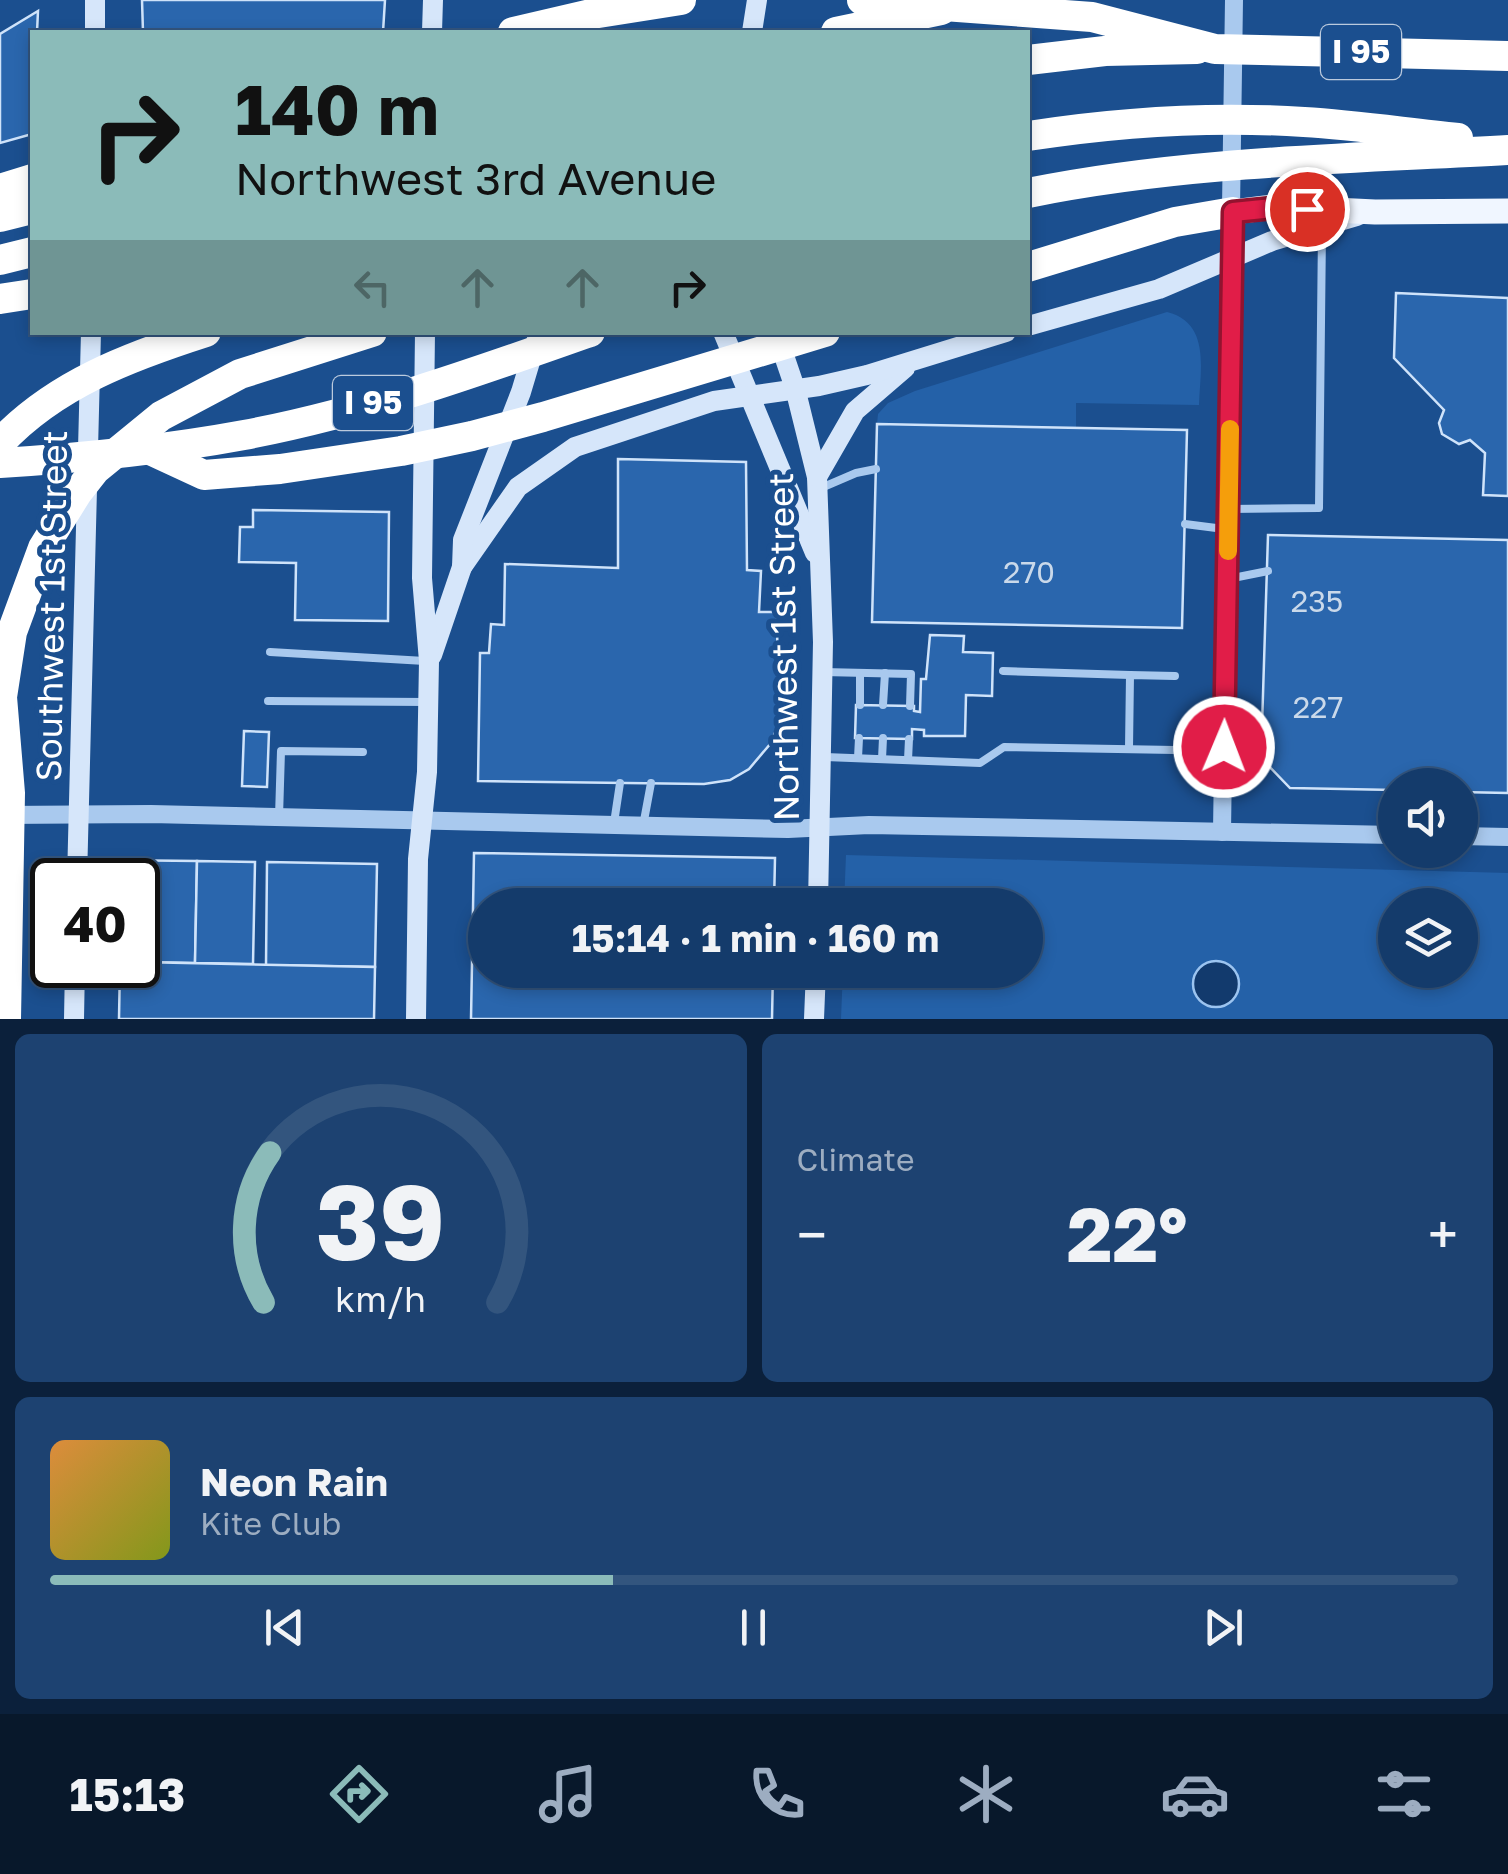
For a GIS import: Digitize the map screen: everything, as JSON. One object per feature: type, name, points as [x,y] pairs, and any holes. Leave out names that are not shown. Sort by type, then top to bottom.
[{"type":"highway","points":[[522,30],[681,0]]},
{"type":"highway","points":[[862,0],[1092,17],[1215,49]]},
{"type":"highway","points":[[846,30],[994,0]]},
{"type":"highway","name":"I 95","points":[[1030,60],[1105,51],[1215,49],[1508,56]]},
{"type":"highway","points":[[1030,136],[1132,124],[1303,122],[1508,147]]},
{"type":"highway","points":[[1030,193],[1196,167],[1508,147]]},
{"type":"highway","points":[[0,188],[30,180]]},
{"type":"highway","points":[[0,217],[30,210]]},
{"type":"highway","points":[[1030,266],[1174,222],[1233,212]]},
{"type":"highway","points":[[0,260],[30,252]]},
{"type":"highway","points":[[0,300],[30,294]]},
{"type":"highway","points":[[0,442],[62,393],[94,374],[127,358],[197,335]]},
{"type":"highway","points":[[6,1019],[10,793],[1,704],[12,632],[34,567],[58,523],[95,470],[162,416],[240,374],[363,335]]},
{"type":"highway","name":"I 95","points":[[0,463],[150,450],[300,423],[581,335]]},
{"type":"highway","points":[[150,450],[204,475],[280,469],[401,451],[543,417],[815,335]]},
{"type":"main road","points":[[95,0],[95,30]]},
{"type":"main road","points":[[432,30],[433,0]]},
{"type":"main road","points":[[567,0],[567,30]]},
{"type":"main road","points":[[602,0],[610,30]]},
{"type":"main road","points":[[752,30],[757,0]]},
{"type":"main road","points":[[1233,212],[1273,208],[1508,211]]},
{"type":"main road","points":[[1030,325],[1158,289],[1272,241],[1375,212]]},
{"type":"main road","name":"Southwest 1st Street","points":[[79,858],[91,335]]},
{"type":"main road","points":[[416,1019],[418,875],[429,661],[422,578],[425,335]]},
{"type":"main road","points":[[429,661],[462,566],[462,540],[521,392],[538,335]]},
{"type":"main road","points":[[723,335],[820,564]]},
{"type":"main road","name":"Northwest 1st Street","points":[[777,335],[795,388],[817,483],[822,672],[819,888]]},
{"type":"main road","points":[[462,566],[518,487],[575,447],[714,402],[835,382],[996,335]]},
{"type":"main road","points":[[817,483],[855,412],[914,360]]},
{"type":"main road","points":[[74,1019],[75,988]]},
{"type":"main road","points":[[814,1019],[815,988]]},
{"type":"street","points":[[1222,832],[1234,0]]},
{"type":"street","points":[[0,815],[1378,835]]},
{"type":"street","points":[[1478,836],[1508,836]]},
{"type":"lane","points":[[1229,509],[1319,508],[1322,225]]},
{"type":"lane","points":[[817,483],[876,469]]},
{"type":"lane","points":[[1185,524],[1228,529]]},
{"type":"lane","points":[[1228,580],[1268,571]]},
{"type":"lane","points":[[270,652],[429,661]]},
{"type":"lane","points":[[822,672],[911,674],[910,706]]},
{"type":"lane","points":[[1003,672],[1175,676]]},
{"type":"lane","points":[[860,673],[860,705]]},
{"type":"lane","points":[[884,706],[885,673]]},
{"type":"lane","points":[[1129,748],[1130,675]]},
{"type":"lane","points":[[268,701],[428,702]]},
{"type":"lane","points":[[858,758],[859,738]]},
{"type":"lane","points":[[882,738],[882,759]]},
{"type":"lane","points":[[908,760],[909,739]]},
{"type":"lane","points":[[822,757],[980,762],[1004,746],[1175,750]]},
{"type":"lane","points":[[279,817],[281,751],[363,752]]},
{"type":"lane","points":[[614,825],[620,783]]},
{"type":"lane","points":[[643,826],[651,783]]},
{"type":"shaded area","points":[[1167,312],[1191,326],[1197,337],[1201,363],[1199,405],[1076,403],[1076,428],[877,424],[878,414],[888,403],[915,391]]},
{"type":"shaded area","points":[[846,855],[1508,873],[1508,1019],[841,1019],[842,988],[1043,988],[1043,888],[845,888]]},
{"type":"shaded area","points":[[1216,961],[1232,968],[1239,984],[1232,1000],[1216,1007],[1200,1000],[1193,984],[1200,968]]},
{"type":"building","points":[[142,0],[385,0],[383,30],[143,30]]},
{"type":"building","points":[[38,11],[37,30],[30,30],[30,135],[0,143],[0,34]]},
{"type":"building","points":[[1396,293],[1508,298],[1508,496],[1483,495],[1485,453],[1470,440],[1459,444],[1442,434],[1439,423],[1444,410],[1394,358]]},
{"type":"building","points":[[877,424],[1187,430],[1182,628],[872,622]]},
{"type":"building","points":[[618,459],[746,462],[747,570],[761,571],[759,612],[777,612],[778,725],[771,743],[749,769],[730,780],[704,784],[478,781],[480,653],[489,653],[491,624],[504,625],[505,564],[618,568]]},
{"type":"building","points":[[253,510],[389,512],[388,621],[295,620],[296,563],[239,562],[240,527],[253,527]]},
{"type":"building","points":[[1268,535],[1508,540],[1508,793],[1478,792],[1478,768],[1378,768],[1378,790],[1290,788],[1261,758]]},
{"type":"building","points":[[930,635],[964,636],[963,652],[993,653],[992,696],[966,695],[965,736],[924,736],[924,730],[912,729],[912,739],[855,738],[856,705],[914,706],[914,711],[920,712],[921,679],[926,679]]},
{"type":"building","points":[[244,731],[269,732],[267,787],[242,786]]},
{"type":"building","points":[[474,853],[775,858],[774,888],[473,888]]},
{"type":"building","points":[[160,861],[197,861],[195,963],[160,962]]},
{"type":"building","points":[[197,861],[255,862],[253,964],[195,963]]},
{"type":"building","points":[[267,862],[377,864],[375,967],[266,965]]},
{"type":"building","points":[[160,962],[375,967],[374,1019],[119,1019],[120,988],[160,988]]},
{"type":"building","points":[[472,988],[773,988],[772,1019],[471,1019]]},
{"type":"slow traffic","points":[[1228,551],[1230,429]]},
{"type":"route","points":[[1224,747],[1233,212],[1307,209]]}]
